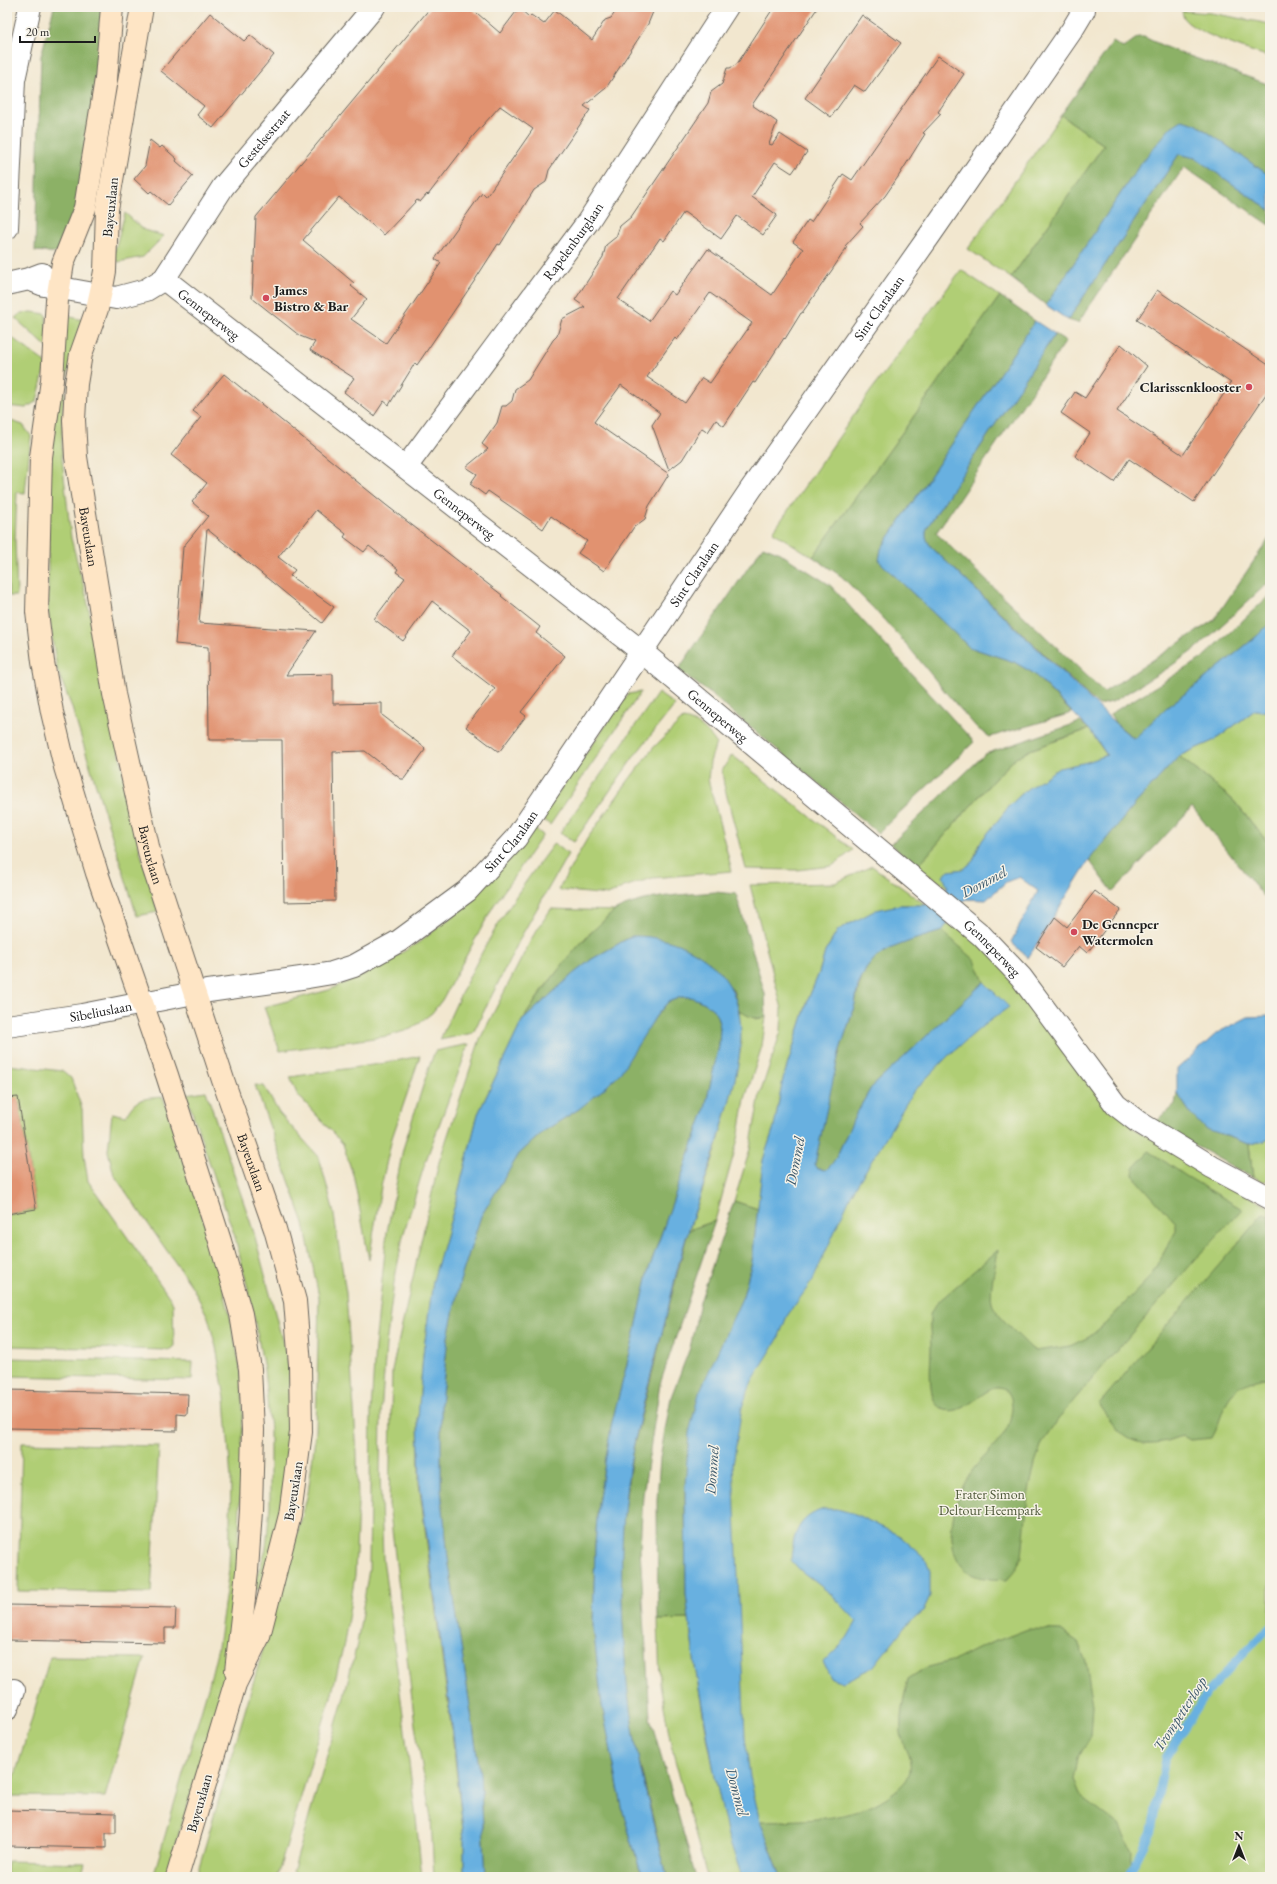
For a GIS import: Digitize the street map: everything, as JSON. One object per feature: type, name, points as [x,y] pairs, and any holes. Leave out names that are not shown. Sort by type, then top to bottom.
[{"type":"main road","name":"Bayeuxlaan","points":[[112,7],[106,79],[85,208],[63,263],[60,281],[52,380],[41,458],[38,612],[43,662],[52,712],[65,767],[97,873],[167,1075],[220,1241],[241,1314],[250,1369],[253,1430],[251,1510],[247,1571],[234,1684],[177,1877]]},
{"type":"main road","name":"Bayeuxlaan","points":[[142,7],[107,209],[105,271],[102,288],[81,354],[77,374],[74,420],[76,457],[114,694],[151,860],[194,993],[275,1229],[293,1294],[300,1365],[301,1432],[290,1515],[259,1636],[234,1684]]},
{"type":"street","points":[[7,228],[14,80],[30,7]]},
{"type":"street","name":"Gestelsestraat","points":[[164,279],[223,187],[374,7]]},
{"type":"street","name":"Rapelenburglaan","points":[[406,467],[587,223],[727,7]]},
{"type":"street","name":"Sint Claralaan","points":[[194,993],[332,973],[354,966],[399,941],[468,891],[516,838],[751,489],[1058,49],[1084,10],[1084,7]]},
{"type":"street","name":"Genneperweg","points":[[7,284],[29,279],[46,272],[60,281],[102,288],[116,298],[152,288],[164,279],[641,651],[982,935],[1021,977],[1116,1105],[1144,1125],[1205,1163],[1270,1198]]},
{"type":"street","name":"Sibeliuslaan","points":[[7,1026],[142,1005],[194,993]]},
{"type":"green space","points":[[54,7],[104,7],[99,66],[78,203],[60,253],[35,251],[41,56]]},
{"type":"green space","points":[[1182,11],[1211,13],[1270,24],[1270,57],[1225,42],[1201,31],[1185,20]]},
{"type":"green space","points":[[1138,37],[1144,37],[1170,49],[1270,85],[1270,176],[1196,124],[1141,163],[1046,305],[1011,278],[1104,145],[1061,115],[1113,42],[1123,48]]},
{"type":"green space","points":[[1061,115],[1104,145],[1011,278],[968,249]]},
{"type":"green space","points":[[1179,154],[1195,158],[1270,210],[1270,225],[1184,167],[1078,323],[1068,320]]},
{"type":"green space","points":[[125,213],[144,230],[164,236],[143,257],[118,262],[113,257]]},
{"type":"green space","points":[[961,270],[1000,296],[813,557],[773,532],[870,392]]},
{"type":"green space","points":[[1000,296],[1035,321],[881,549],[879,561],[969,647],[1014,662],[1033,673],[1072,713],[990,737],[978,729],[907,645],[874,609],[841,576],[813,557]]},
{"type":"green space","points":[[32,312],[46,314],[48,348],[15,318],[21,313]]},
{"type":"green space","points":[[63,315],[83,320],[65,382],[62,420],[62,458],[71,538],[86,595],[140,851],[158,912],[137,916],[71,705],[57,669],[48,611],[48,459]]},
{"type":"green space","points":[[7,334],[46,363],[37,401],[26,408],[7,406]]},
{"type":"green space","points":[[1055,334],[1066,341],[936,533],[1104,692],[1214,620],[1270,537],[1270,581],[1198,647],[1168,668],[1112,702],[1098,705],[931,547],[926,537],[928,526]]},
{"type":"green space","points":[[11,421],[23,425],[31,436],[25,493],[17,492],[15,540],[17,596],[9,596],[7,569],[7,424]]},
{"type":"green space","points":[[763,546],[778,552],[830,585],[974,742],[878,833],[707,691],[678,670]]},
{"type":"green space","points":[[1270,595],[1270,623],[1257,636],[1166,708],[1135,739],[1116,724],[1110,714],[1201,659]]},
{"type":"green space","points":[[641,692],[550,825],[541,817],[628,694]]},
{"type":"green space","points":[[658,693],[675,705],[635,755],[574,842],[560,833]]},
{"type":"green space","points":[[1255,710],[1270,712],[1270,845],[1233,800],[1179,756],[1215,740]]},
{"type":"green space","points":[[683,719],[702,727],[716,743],[710,762],[708,779],[732,871],[652,878],[624,887],[608,895],[558,890],[587,839],[628,781],[654,747]]},
{"type":"green space","points":[[1080,722],[1089,729],[1030,750],[1016,758],[998,775],[923,860],[914,866],[891,844],[985,754]]},
{"type":"green space","points":[[1089,729],[1107,756],[1087,762],[1027,789],[1010,805],[980,843],[973,861],[964,869],[949,871],[948,888],[915,866],[923,860],[998,775],[1016,758],[1030,750]]},
{"type":"green space","points":[[732,755],[853,850],[832,866],[797,870],[746,869],[724,785],[722,770]]},
{"type":"green space","points":[[1179,756],[1233,800],[1270,845],[1270,904],[1192,807],[1113,892],[1089,860],[1135,804]]},
{"type":"green space","points":[[535,829],[543,835],[494,905],[442,1000],[432,1013],[411,1029],[388,1036],[280,1051],[264,1007],[329,990],[375,969],[421,941],[465,906]]},
{"type":"green space","points":[[554,843],[568,854],[523,933],[473,1033],[440,1040],[482,952],[517,895]]},
{"type":"green space","points":[[872,866],[926,905],[899,905],[851,923],[838,930],[825,952],[783,1079],[774,1127],[763,1160],[758,1209],[734,1201],[750,1149],[760,1094],[781,1031],[782,1009],[750,885],[835,883]]},
{"type":"green space","points":[[715,892],[736,894],[765,994],[766,1017],[755,1018],[739,1010],[733,990],[632,936],[592,959],[573,974],[522,1021],[578,946],[616,910],[640,901],[678,895]]},
{"type":"green space","points":[[551,909],[615,911],[586,937],[544,988],[522,1021],[478,1114],[456,1201],[433,1281],[423,1355],[418,1418],[419,1484],[453,1742],[464,1840],[464,1877],[434,1877],[431,1818],[415,1725],[389,1504],[392,1370],[439,1162],[480,1039],[533,936]]},
{"type":"green space","name":"Frater Simon Deltour Heempark","points":[[907,923],[971,926],[1133,1128],[1270,1208],[1270,1877],[762,1877],[709,1464]]},
{"type":"green space","points":[[942,931],[975,960],[984,982],[871,1088],[856,1114],[834,1162],[826,1170],[818,1169],[815,1165],[833,1077],[859,985],[867,968],[875,958],[890,948]]},
{"type":"green space","points":[[681,997],[691,997],[705,1003],[716,1012],[720,1027],[719,1046],[704,1112],[649,1269],[634,1337],[612,1422],[598,1504],[595,1546],[593,1626],[602,1705],[623,1812],[642,1877],[486,1877],[480,1774],[448,1558],[441,1489],[441,1404],[448,1337],[460,1281],[481,1216],[519,1154],[544,1131],[579,1109],[668,1002]]},
{"type":"green space","points":[[739,1010],[756,1019],[766,1017],[762,1046],[745,1099],[738,1139],[715,1221],[689,1230],[716,1150],[735,1078],[741,1047]]},
{"type":"green space","points":[[469,1044],[425,1163],[403,1236],[394,1283],[386,1345],[381,1414],[380,1473],[383,1558],[416,1818],[422,1877],[303,1877],[293,1872],[342,1704],[357,1644],[369,1569],[371,1411],[375,1347],[387,1232],[403,1149],[435,1051]]},
{"type":"green space","points":[[420,1056],[392,1138],[381,1187],[369,1260],[354,1178],[343,1144],[297,1094],[290,1077],[386,1063]]},
{"type":"green space","points":[[7,1065],[63,1071],[71,1078],[82,1109],[84,1156],[88,1181],[173,1304],[174,1346],[169,1350],[7,1346],[7,1215],[36,1209],[19,1100],[7,1100]]},
{"type":"green space","points":[[255,1085],[264,1086],[279,1113],[319,1157],[333,1209],[346,1293],[357,1454],[358,1503],[355,1575],[344,1643],[332,1693],[277,1877],[196,1877],[302,1517],[308,1493],[316,1431],[319,1297],[304,1223]]},
{"type":"green space","points":[[206,1091],[254,1233],[290,1370],[289,1432],[281,1510],[265,1591],[254,1588],[266,1548],[270,1506],[270,1430],[264,1369],[251,1301],[235,1237],[186,1094]]},
{"type":"green space","points":[[1177,1093],[1191,1114],[1218,1133],[1249,1144],[1253,1178],[1155,1123],[1175,1104]]},
{"type":"green space","points":[[163,1097],[215,1254],[230,1316],[241,1373],[243,1413],[236,1621],[223,1686],[166,1877],[153,1877],[209,1684],[218,1647],[229,1570],[231,1480],[225,1398],[216,1347],[208,1317],[193,1288],[114,1175],[108,1151],[112,1113],[126,1116],[133,1105],[137,1102],[150,1098]]},
{"type":"green space","points":[[1270,1138],[1270,1178],[1264,1183],[1253,1178],[1249,1144],[1265,1141]]},
{"type":"green space","points":[[1149,1151],[1186,1176],[1242,1209],[1200,1254],[1062,1414],[1042,1443],[1035,1463],[1028,1496],[1022,1557],[1014,1571],[1006,1580],[976,1576],[968,1572],[959,1562],[954,1550],[952,1522],[955,1508],[965,1482],[981,1460],[1001,1439],[1008,1426],[1012,1402],[1007,1392],[1003,1389],[996,1388],[985,1393],[965,1407],[957,1410],[950,1411],[942,1409],[937,1405],[931,1390],[930,1381],[930,1315],[938,1302],[998,1250],[992,1284],[992,1303],[1003,1320],[1031,1348],[1036,1351],[1070,1346],[1089,1337],[1105,1324],[1150,1277],[1176,1231],[1176,1224],[1133,1175],[1134,1167]]},
{"type":"green space","points":[[734,1201],[758,1209],[752,1262],[685,1486],[686,1594],[689,1619],[658,1620],[657,1500],[660,1458],[671,1397],[690,1348],[700,1302]]},
{"type":"green space","points":[[1263,1214],[1270,1216],[1270,1378],[1263,1378],[1250,1382],[1243,1385],[1232,1394],[1225,1406],[1212,1438],[1190,1440],[1183,1436],[1165,1441],[1149,1443],[1139,1442],[1124,1435],[1099,1404]]},
{"type":"green space","points":[[715,1221],[660,1384],[643,1495],[640,1548],[650,1717],[696,1877],[667,1877],[637,1752],[627,1694],[622,1611],[621,1547],[625,1502],[633,1449],[686,1239],[689,1230]]},
{"type":"green space","points":[[7,1358],[193,1362],[192,1380],[7,1376]]},
{"type":"green space","points":[[22,1443],[159,1446],[151,1593],[18,1591]]},
{"type":"green space","points":[[689,1619],[703,1717],[716,1781],[732,1845],[742,1877],[707,1877],[672,1749],[660,1685],[658,1620]]},
{"type":"green space","points":[[1028,1629],[1061,1630],[1078,1642],[1086,1662],[1093,1705],[1091,1736],[1078,1758],[1074,1780],[1080,1795],[1119,1825],[1132,1851],[1131,1868],[1128,1877],[781,1877],[760,1821],[813,1819],[847,1814],[864,1809],[879,1802],[894,1792],[906,1780],[910,1771],[910,1762],[903,1743],[901,1732],[902,1709],[908,1679],[925,1668],[955,1660],[981,1647]]},
{"type":"green space","points":[[50,1657],[145,1658],[105,1797],[9,1796]]},
{"type":"green space","points":[[7,1861],[85,1863],[81,1877],[7,1877]]},
{"type":"water","points":[[1182,120],[1196,124],[1270,176],[1270,210],[1195,158],[1179,154],[1068,320],[1046,305],[1141,163],[1171,127]]},
{"type":"water","name":"Dommel","points":[[1035,321],[1055,334],[928,526],[926,534],[929,544],[1116,724],[1134,739],[1166,708],[1257,636],[1270,623],[1270,712],[1255,710],[1215,740],[1179,756],[1135,804],[1089,860],[1028,958],[1011,942],[1038,891],[1019,877],[1006,882],[986,900],[965,899],[942,931],[889,949],[875,958],[866,969],[858,986],[855,1004],[839,1053],[818,1149],[815,1164],[818,1169],[826,1170],[834,1162],[856,1114],[871,1088],[984,982],[1009,1007],[984,1025],[948,1056],[913,1092],[851,1195],[813,1280],[787,1316],[778,1339],[752,1381],[742,1407],[733,1464],[745,1736],[750,1777],[760,1821],[781,1877],[742,1877],[728,1836],[715,1777],[695,1667],[686,1594],[685,1486],[689,1433],[699,1393],[743,1296],[752,1262],[763,1160],[774,1127],[783,1079],[809,997],[819,973],[825,952],[838,930],[876,910],[899,905],[926,905],[948,888],[943,876],[949,871],[964,869],[973,861],[980,843],[1010,805],[1027,789],[1059,768],[1087,762],[1107,755],[1089,729],[1033,673],[1014,662],[969,647],[879,561],[881,549]]},
{"type":"water","points":[[632,936],[666,940],[683,946],[712,964],[724,977],[732,991],[738,1008],[741,1034],[737,1072],[718,1142],[683,1248],[633,1448],[623,1521],[623,1619],[625,1657],[632,1725],[647,1799],[667,1877],[642,1877],[623,1812],[602,1705],[593,1626],[595,1546],[598,1504],[612,1422],[634,1337],[649,1269],[704,1112],[719,1046],[720,1027],[716,1012],[705,1003],[691,997],[681,997],[668,1002],[656,1016],[621,1072],[606,1087],[579,1109],[544,1131],[519,1154],[481,1216],[460,1281],[448,1337],[441,1404],[441,1489],[448,1558],[480,1774],[486,1877],[464,1877],[464,1840],[454,1742],[420,1484],[418,1418],[423,1355],[433,1281],[456,1201],[478,1114],[522,1021],[573,974],[592,959]]},
{"type":"water","points":[[1270,1016],[1270,1138],[1265,1141],[1249,1144],[1204,1128],[1191,1114],[1177,1093],[1177,1069],[1217,1033],[1248,1017]]},
{"type":"water","points":[[824,1509],[837,1509],[855,1514],[900,1536],[925,1558],[930,1571],[930,1596],[923,1611],[903,1629],[873,1667],[843,1682],[831,1678],[823,1662],[847,1638],[857,1621],[831,1594],[800,1570],[791,1560],[793,1542],[798,1528],[808,1517],[815,1512]]},
{"type":"building","points":[[431,7],[470,7],[500,33],[519,8],[529,17],[531,15],[544,24],[555,10],[592,40],[605,20],[611,18],[619,7],[655,7],[648,24],[606,88],[584,106],[590,110],[549,170],[546,182],[534,190],[500,245],[498,244],[417,365],[415,363],[389,405],[384,401],[374,416],[344,392],[354,378],[310,350],[315,342],[300,336],[252,298],[256,217]],"holes":[[[500,106],[533,129],[486,197],[482,193],[435,259],[441,263],[386,343],[351,319],[367,299],[351,286],[354,283],[303,240],[339,197],[384,235],[417,200],[420,202],[427,194],[428,195],[474,135]]]},
{"type":"building","points":[[774,7],[818,7],[752,105],[777,122],[769,144],[772,145],[780,134],[807,152],[792,173],[775,162],[752,197],[777,215],[763,235],[737,216],[721,239],[684,212],[664,241],[660,238],[618,299],[649,321],[670,291],[675,295],[708,249],[772,295],[803,249],[793,242],[808,220],[811,222],[843,174],[852,180],[938,56],[964,74],[938,112],[941,114],[923,133],[925,134],[885,196],[860,223],[863,226],[845,246],[847,247],[832,270],[801,313],[755,383],[753,382],[724,426],[716,420],[708,432],[702,428],[682,460],[669,470],[652,425],[660,413],[621,385],[594,422],[669,474],[649,506],[645,519],[634,527],[604,571],[578,553],[587,541],[551,516],[543,529],[488,491],[485,495],[470,484],[477,474],[466,467],[488,449],[482,444],[497,423],[502,406],[506,406],[512,401],[515,389],[528,380],[557,336],[562,319],[585,307],[575,300],[603,257],[606,245],[616,237],[620,226],[631,217],[708,103],[711,92],[722,84],[727,68],[737,64]],"holes":[[[710,293],[752,323],[710,383],[702,378],[685,403],[647,377],[675,338],[677,340]]]},
{"type":"building","points":[[210,13],[244,41],[250,35],[274,55],[213,128],[197,115],[204,106],[161,71]]},
{"type":"building","points":[[862,15],[901,43],[865,92],[854,85],[831,117],[805,98]]},
{"type":"building","points":[[150,140],[160,148],[162,146],[193,176],[168,205],[151,191],[149,193],[134,179],[145,166]]},
{"type":"building","name":"Clarissenklooster","points":[[1157,290],[1270,366],[1270,388],[1194,502],[1129,459],[1114,482],[1075,456],[1090,433],[1061,413],[1075,392],[1085,398],[1121,344],[1147,366],[1117,411],[1183,455],[1231,383],[1137,320]]},
{"type":"building","points":[[224,374],[386,505],[502,595],[501,596],[540,627],[536,633],[565,656],[521,712],[526,716],[499,752],[466,727],[495,689],[452,656],[471,631],[432,601],[403,641],[374,619],[405,578],[396,572],[398,569],[369,546],[364,552],[344,537],[346,534],[316,510],[278,557],[295,570],[290,576],[334,607],[322,623],[207,529],[199,623],[316,631],[286,675],[333,674],[333,704],[382,703],[382,715],[425,748],[404,779],[401,779],[365,751],[333,752],[335,901],[284,902],[282,740],[209,740],[208,647],[175,644],[183,547],[208,516],[192,502],[207,483],[171,455],[201,417],[193,411]]},
{"type":"building","name":"De Genneper Watermolen","points":[[1095,891],[1120,910],[1087,953],[1079,946],[1062,967],[1036,947],[1055,917],[1067,927]]},
{"type":"building","points":[[18,1097],[36,1209],[7,1214],[7,1098]]},
{"type":"building","points":[[7,1390],[188,1394],[187,1415],[177,1414],[177,1431],[7,1428]]},
{"type":"building","points":[[7,1605],[176,1608],[175,1628],[165,1628],[165,1643],[7,1640]]},
{"type":"building","points":[[7,1810],[116,1813],[116,1833],[106,1833],[106,1848],[7,1846]]},
{"type":"waterway","name":"Trompetterloop","points":[[1128,1877],[1151,1832],[1166,1757],[1210,1689],[1270,1627]]},
{"type":"place","name":"James Bistro & Bar","points":[[266,298]]},
{"type":"place","name":"Clarissenklooster","points":[[1249,387]]},
{"type":"place","name":"De Genneper Watermolen","points":[[1074,932]]}]
